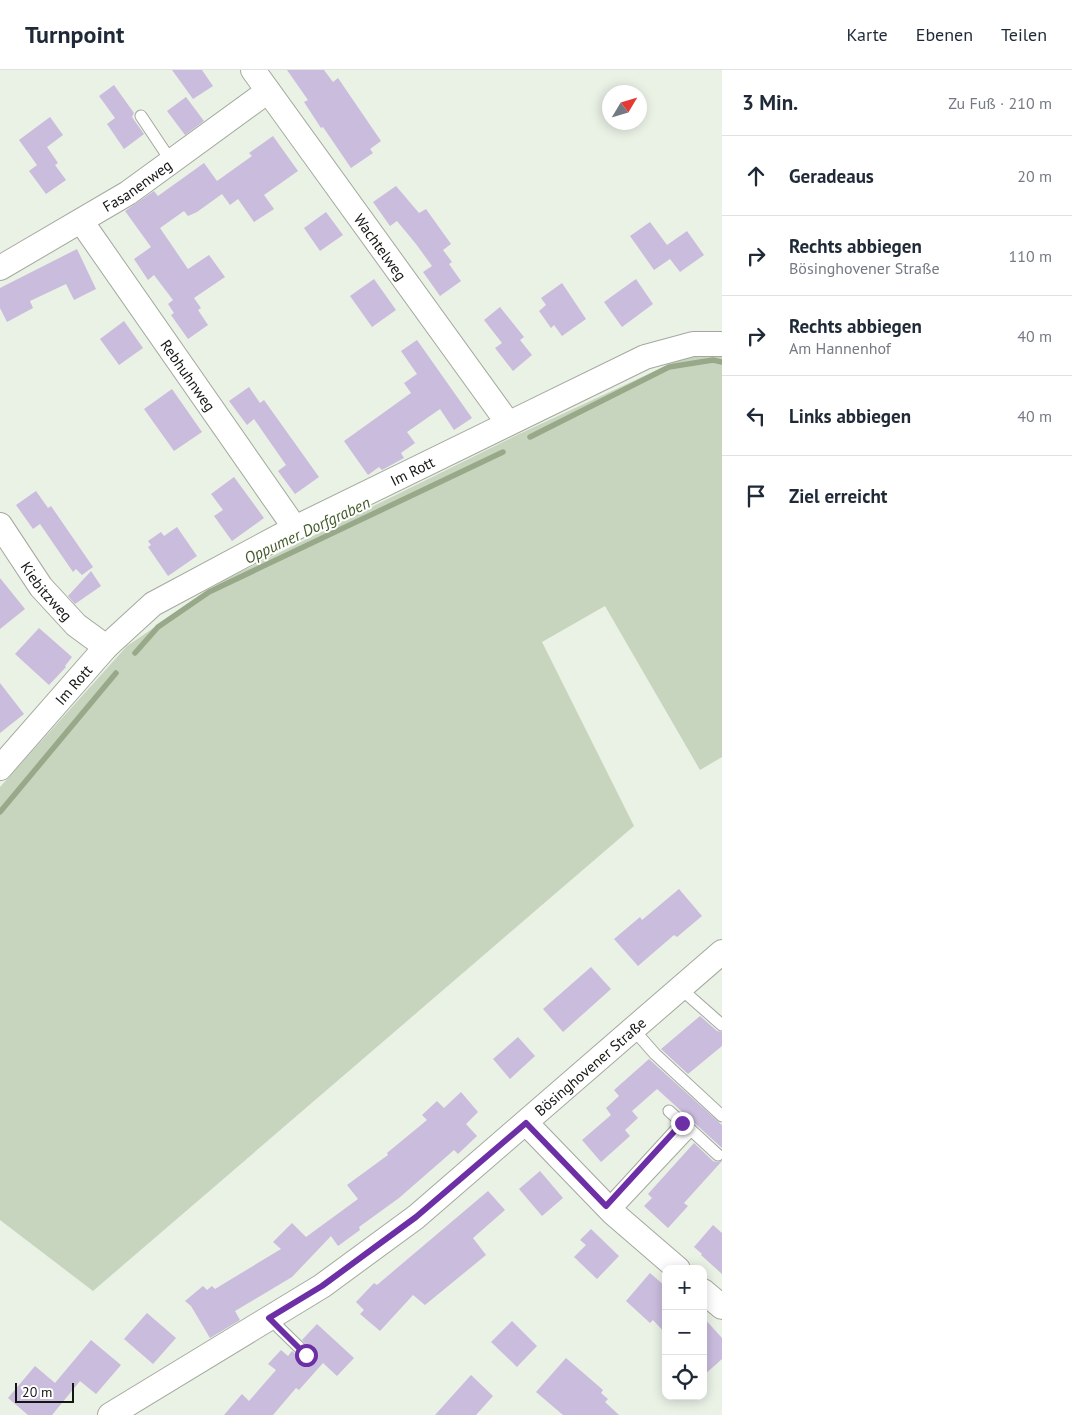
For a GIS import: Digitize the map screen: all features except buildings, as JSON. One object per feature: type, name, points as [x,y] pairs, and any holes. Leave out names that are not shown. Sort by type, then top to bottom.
[{"type":"street","name":"Wachtelweg","points":[[253,70],[508,424]]},
{"type":"street","name":"Fasanenweg","points":[[0,268],[128,193],[268,91]]},
{"type":"street","name":"Rebhuhnweg","points":[[81,221],[295,528]]},
{"type":"street","name":"Im Rott","points":[[0,768],[106,647],[153,604],[295,528],[645,357],[693,344],[722,344]]},
{"type":"street","name":"Kiebitzweg","points":[[0,525],[41,587],[76,625],[106,647]]},
{"type":"street","name":"Bösinghovener Straße","points":[[110,1415],[322,1286],[416,1217],[722,952]]},
{"type":"street","points":[[526,1123],[609,1210],[673,1265]]},
{"type":"street","points":[[707,1294],[722,1307]]},
{"type":"lane","points":[[141,116],[171,161]]},
{"type":"lane","points":[[680,988],[722,1025]]},
{"type":"lane","points":[[633,1029],[654,1054],[722,1116]]},
{"type":"lane","points":[[609,1210],[682,1123],[669,1111]]},
{"type":"lane","points":[[609,1210],[691,1130],[718,1155]]},
{"type":"lane","points":[[269,1318],[306,1355]]},
{"type":"green space","points":[[722,350],[722,757],[700,770],[605,606],[542,642],[634,826],[93,1291],[0,1220],[0,787],[127,646],[224,580],[517,435],[685,357]]},
{"type":"waterway","name":"Oppumer Dorfgraben","points":[[530,437],[669,367],[713,360],[722,362]]},
{"type":"waterway","name":"Oppumer Dorfgraben","points":[[135,653],[158,627],[209,592],[503,452]]},
{"type":"waterway","name":"Oppumer Dorfgraben","points":[[0,812],[116,673]]},
{"type":"route","points":[[306,1355],[269,1318],[322,1286],[416,1217],[526,1123],[606,1206],[682,1123]]}]
